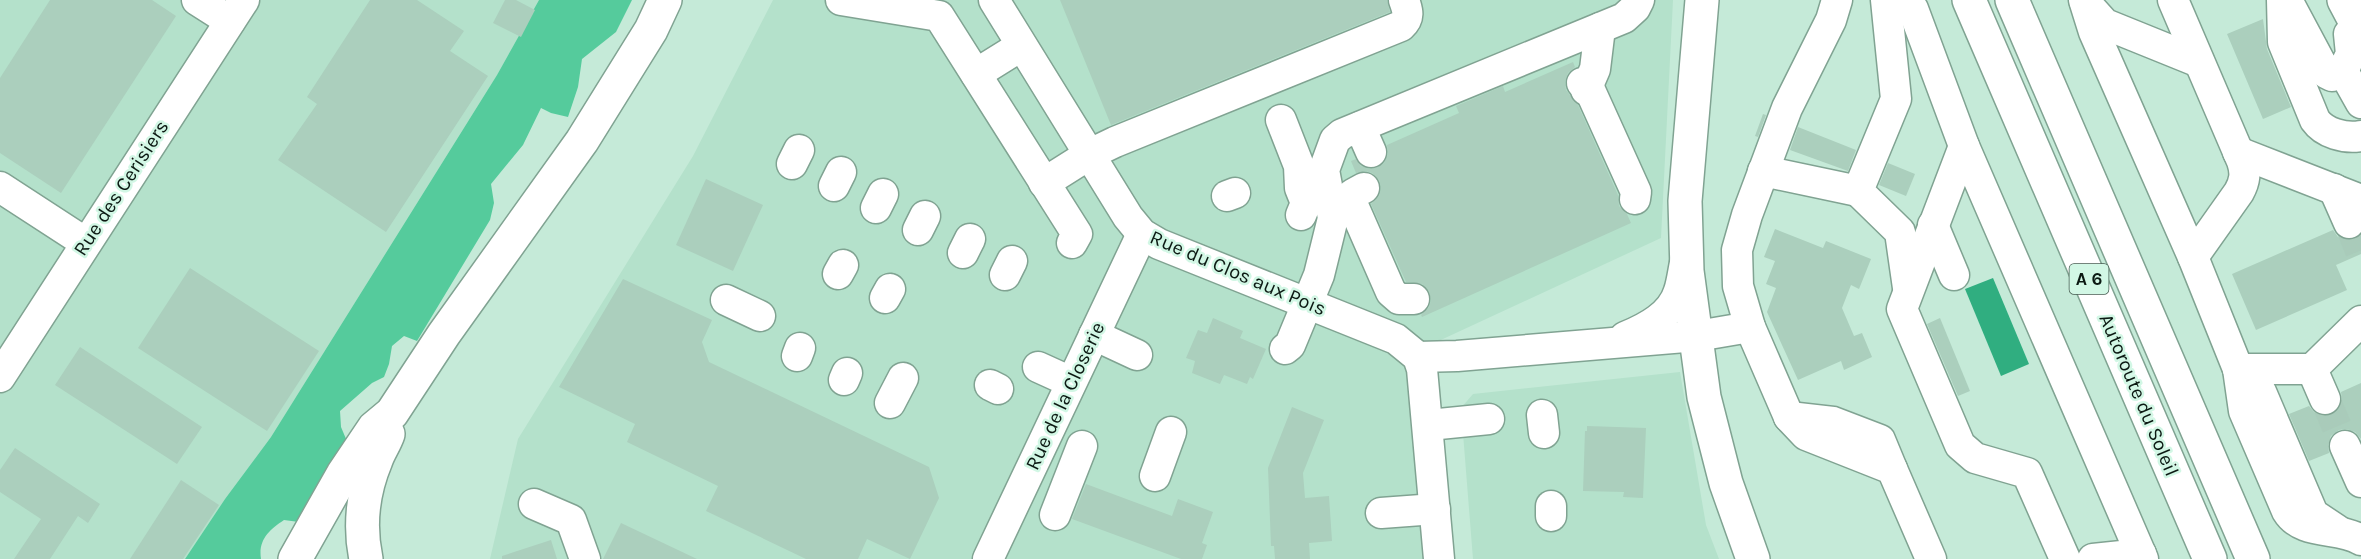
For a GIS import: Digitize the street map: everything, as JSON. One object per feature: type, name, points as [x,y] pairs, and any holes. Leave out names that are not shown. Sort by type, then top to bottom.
[{"type":"main road","points":[[295,559],[343,474],[374,428],[392,413],[444,334],[582,141],[651,30],[665,0]]},
{"type":"main road","points":[[1701,0],[1685,201],[1687,271],[1704,397],[1726,483],[1753,559]]},
{"type":"main road","name":"Autoroute du Soleil","points":[[1969,0],[2210,559]]},
{"type":"main road","name":"Autoroute du Soleil","points":[[2012,0],[2253,559]]},
{"type":"main road","points":[[2344,0],[2354,49]]},
{"type":"main road","points":[[366,559],[363,521],[367,487],[376,459],[387,436],[392,413]]},
{"type":"street","points":[[196,0],[237,10]]},
{"type":"street","points":[[841,0],[869,9],[919,17],[939,16],[955,49],[1016,146],[1077,234],[1072,243]]},
{"type":"street","name":"Rue du Clos aux Pois","points":[[994,0],[1128,217],[1142,234],[1159,244],[1396,339],[1418,357]]},
{"type":"street","points":[[1045,190],[1090,154],[1401,26],[1408,16],[1404,0]]},
{"type":"street","points":[[1301,214],[1306,204],[1300,188],[1306,166],[1337,138],[1366,140],[1631,13],[1639,0]]},
{"type":"street","points":[[1837,0],[1831,20],[1787,108],[1747,214],[1737,250],[1738,286],[1750,327],[1789,417],[1833,422],[1880,440],[1931,559]]},
{"type":"street","points":[[1858,191],[1896,99],[1886,0]]},
{"type":"street","points":[[1906,0],[1913,9],[1964,146],[2142,557],[2093,559]]},
{"type":"street","points":[[2173,0],[2243,165],[2244,183],[2193,257]]},
{"type":"street","points":[[2282,0],[2283,42],[2320,127],[2330,141],[2342,150],[2361,154]]},
{"type":"street","points":[[2287,0],[2326,74],[2332,76],[2354,49]]},
{"type":"street","points":[[2330,0],[2354,49],[2361,103]]},
{"type":"street","points":[[2084,1],[2105,24],[2199,62]]},
{"type":"street","points":[[2084,1],[2094,32],[2193,257],[2238,369],[2244,411],[2289,516],[2314,528],[2350,536]]},
{"type":"street","name":"Rue des Cerisiers","points":[[1,373],[237,10]]},
{"type":"street","points":[[1600,28],[1595,69],[1584,86],[1589,88],[1636,192],[1635,200]]},
{"type":"street","points":[[982,90],[1021,46]]},
{"type":"street","points":[[1281,120],[1306,166],[1324,174],[1333,218],[1319,275],[1290,345],[1285,349]]},
{"type":"street","points":[[2320,127],[2347,136],[2361,136]]},
{"type":"street","points":[[1964,146],[1902,309],[1960,445],[1975,458],[2027,473],[2065,559]]},
{"type":"street","points":[[2238,152],[2348,204]]},
{"type":"street","points":[[1763,171],[1858,191],[1900,232],[1908,290]]},
{"type":"street","points":[[0,187],[86,243]]},
{"type":"street","points":[[1364,188],[1353,194],[1351,200],[1387,282],[1397,298],[1414,299]]},
{"type":"street","points":[[1933,225],[1954,275]]},
{"type":"street","name":"Rue de la Closerie","points":[[988,559],[1068,440],[1071,382],[1142,234]]},
{"type":"street","points":[[1606,344],[1640,331],[1661,318],[1679,294],[1686,254]]},
{"type":"street","points":[[726,300],[760,316]]},
{"type":"street","points":[[2238,369],[2312,369],[2361,321]]},
{"type":"street","points":[[1439,559],[1426,391],[1418,357],[1457,356],[1697,336],[1750,327]]},
{"type":"street","points":[[1094,335],[1137,355]]},
{"type":"street","points":[[1038,367],[1071,382]]},
{"type":"street","points":[[2312,369],[2325,399]]},
{"type":"street","points":[[1429,425],[1489,419]]},
{"type":"street","points":[[1155,476],[1171,432]]},
{"type":"street","points":[[1055,515],[1068,440]]},
{"type":"street","points":[[2345,446],[2361,482]]},
{"type":"street","points":[[2012,468],[2014,488],[2043,555],[2056,559]]},
{"type":"street","points":[[534,504],[571,520],[585,559]]},
{"type":"street","points":[[1382,513],[1435,509]]},
{"type":"shaded area","points":[[0,0],[539,0],[497,75],[271,437],[225,499],[185,559],[0,559]]},
{"type":"shaded area","points":[[539,0],[632,0],[616,32],[582,59],[578,87],[568,117],[541,108],[523,145],[491,184],[494,203],[490,220],[417,341],[404,336],[392,346],[384,377],[372,383],[340,411],[341,427],[349,446],[299,522],[284,520],[269,532],[261,546],[261,559],[185,559],[225,499],[271,437],[497,75]]},
{"type":"shaded area","points":[[773,0],[1673,0],[1661,238],[1417,351],[1427,559],[490,559],[518,439],[693,156]]},
{"type":"shaded area","points":[[1993,278],[2029,364],[2001,376],[1965,289]]},
{"type":"shaded area","points":[[1680,372],[1706,525],[1719,559],[1473,559],[1461,408],[1473,394]]},
{"type":"building","points":[[50,0],[152,0],[176,16],[61,193],[0,153],[0,78]]},
{"type":"building","points":[[370,0],[417,0],[464,31],[450,51],[488,76],[386,232],[278,160],[317,104],[307,97]]},
{"type":"building","points":[[505,0],[516,0],[535,10],[521,37],[493,23]]},
{"type":"building","points":[[1060,0],[1387,0],[1390,12],[1111,125]]},
{"type":"building","points":[[2263,19],[2267,49],[2291,107],[2263,119],[2227,34]]},
{"type":"building","points":[[1573,62],[1575,67],[1568,73],[1565,82],[1566,90],[1578,105],[1618,195],[1619,206],[1627,214],[1631,223],[1422,317],[1421,315],[1429,307],[1431,300],[1429,291],[1422,284],[1406,282],[1371,204],[1379,196],[1381,188],[1379,180],[1372,173],[1365,171],[1356,173],[1351,161],[1356,159],[1361,166],[1369,169],[1378,167],[1384,163],[1388,154],[1387,145],[1459,113],[1456,106],[1503,86],[1505,92]]},
{"type":"building","points":[[1763,114],[1766,115],[1758,137],[1755,136]]},
{"type":"building","points":[[1798,127],[1856,150],[1848,171],[1790,150]]},
{"type":"building","points":[[1888,163],[1915,174],[1906,196],[1879,185]]},
{"type":"building","points":[[706,179],[763,205],[733,271],[676,245]]},
{"type":"building","points":[[1775,229],[1823,248],[1826,241],[1871,259],[1859,289],[1851,285],[1842,308],[1854,336],[1862,333],[1872,357],[1844,370],[1841,361],[1798,380],[1767,312],[1776,288],[1766,284],[1775,261],[1764,257]]},
{"type":"building","points":[[2333,230],[2338,237],[2347,240],[2361,235],[2361,254],[2336,265],[2347,290],[2256,330],[2232,274]]},
{"type":"building","points":[[190,268],[319,351],[267,431],[138,348]]},
{"type":"building","points":[[623,279],[712,320],[702,342],[709,362],[929,467],[939,498],[910,559],[867,539],[858,559],[806,559],[706,511],[718,486],[627,442],[635,424],[559,387]]},
{"type":"building","points":[[1213,318],[1243,331],[1240,338],[1266,349],[1253,379],[1250,377],[1247,384],[1224,375],[1220,384],[1192,373],[1195,361],[1186,358],[1198,330],[1207,333]]},
{"type":"building","points":[[1940,318],[1970,391],[1958,396],[1927,324]]},
{"type":"building","points":[[80,347],[202,427],[177,464],[55,385]]},
{"type":"building","points":[[2361,383],[2361,439],[2355,432],[2347,429],[2339,430],[2331,436],[2328,445],[2329,453],[2309,461],[2289,414],[2309,406],[2315,413],[2324,416],[2331,415],[2339,409],[2342,400],[2341,392]]},
{"type":"building","points":[[1292,407],[1324,420],[1303,473],[1305,498],[1329,496],[1332,541],[1309,543],[1310,559],[1275,559],[1274,546],[1271,546],[1268,468]]},
{"type":"building","points":[[1587,426],[1646,428],[1643,498],[1623,497],[1624,492],[1583,491]]},
{"type":"building","points":[[15,448],[100,504],[88,523],[78,516],[50,559],[14,559],[41,519],[0,492],[0,470]]},
{"type":"building","points":[[181,480],[219,505],[183,559],[130,559]]},
{"type":"building","points":[[1086,484],[1172,516],[1178,499],[1213,512],[1202,543],[1207,545],[1202,559],[1181,559],[1072,519]]},
{"type":"building","points":[[621,523],[697,559],[603,559]]},
{"type":"building","points":[[551,540],[557,559],[502,559],[502,556]]},
{"type":"tunnel","points":[[2349,223],[2361,253]]},
{"type":"tunnel","points":[[2325,399],[2345,446]]}]
